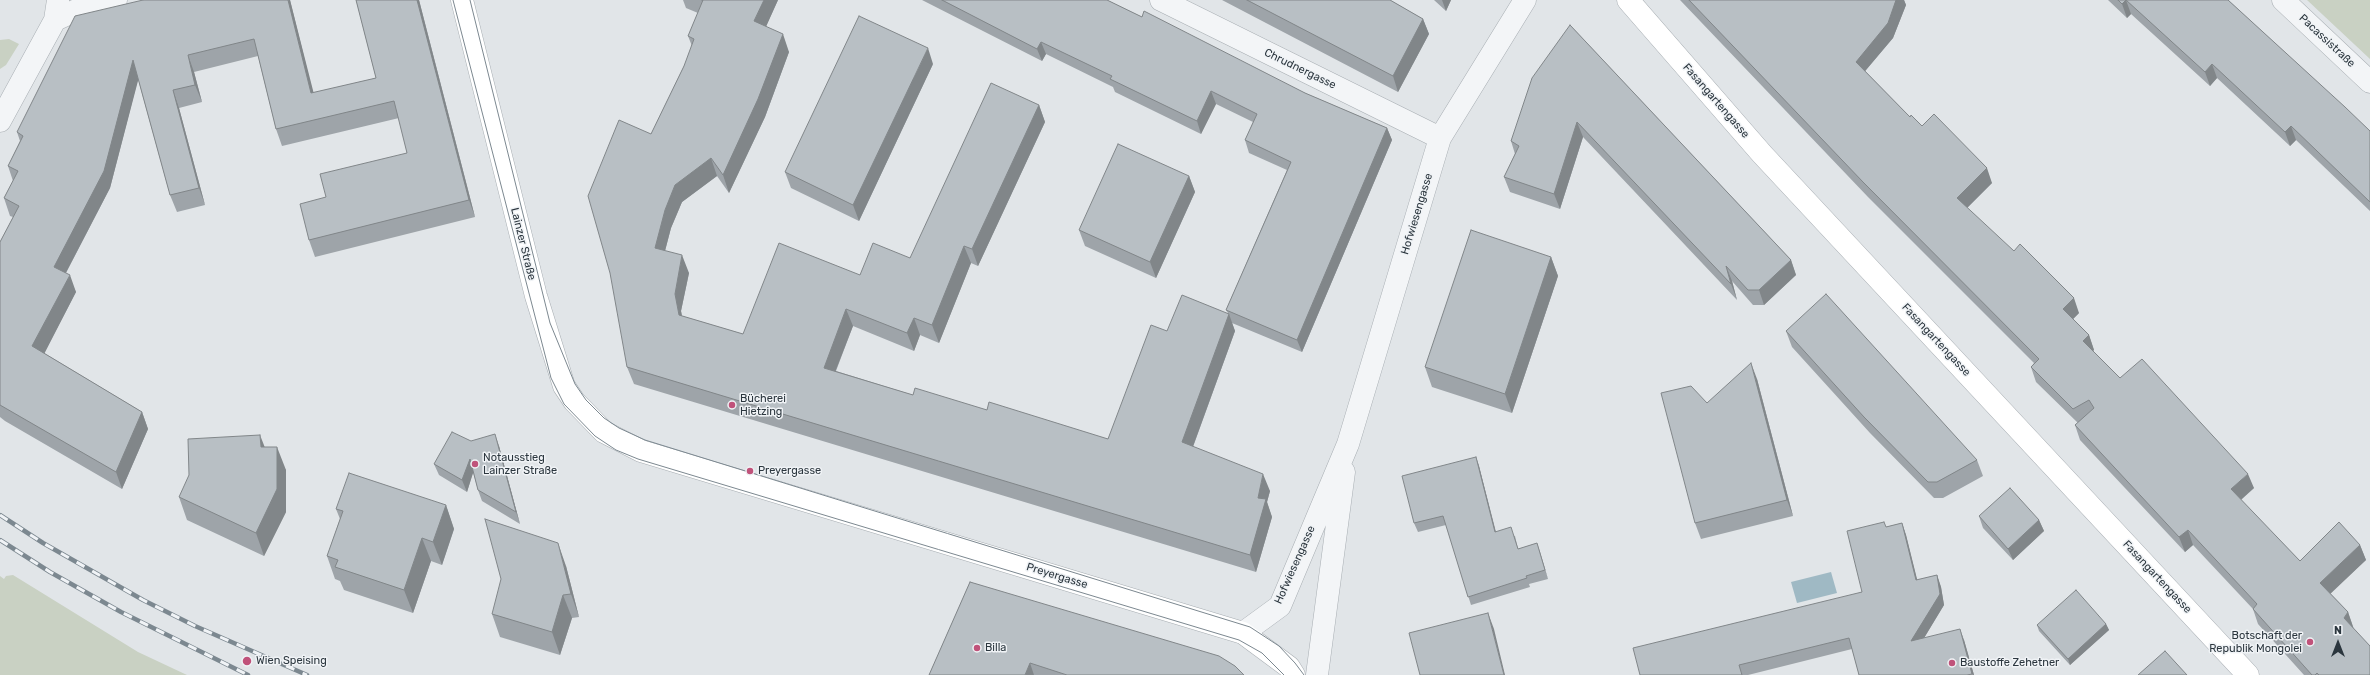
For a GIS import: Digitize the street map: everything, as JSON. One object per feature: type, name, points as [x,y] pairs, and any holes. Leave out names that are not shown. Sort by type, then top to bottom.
[{"type":"main road","name":"Lainzer Straße","points":[[462,0],[536,296],[564,386],[574,401],[604,432],[641,451]]},
{"type":"main road","name":"Fasangartengasse","points":[[1628,0],[1762,154],[2248,675]]},
{"type":"main road","name":"Preyergasse","points":[[641,451],[1243,633]]},
{"type":"main road","points":[[1243,633],[1289,667],[1294,675]]},
{"type":"street","points":[[0,121],[56,10],[83,7],[111,0]]},
{"type":"street","name":"Chrudnergasse","points":[[1161,0],[1440,138]]},
{"type":"street","name":"Hofwiesengasse","points":[[1243,633],[1280,606],[1348,444],[1440,138],[1525,0]]},
{"type":"street","name":"Pacassistraße","points":[[2283,0],[2370,82]]},
{"type":"street","name":"Hofwiesengasse","points":[[1317,675],[1348,444]]},
{"type":"shaded area","points":[[2307,0],[2370,0],[2370,59]]},
{"type":"shaded area","points":[[9,39],[19,44],[6,65],[0,69],[0,40]]},
{"type":"shaded area","points":[[13,575],[138,652],[187,675],[0,675],[0,576],[4,579],[6,576]]},
{"type":"water","points":[[1831,572],[1837,593],[1797,603],[1791,582]]},
{"type":"building","points":[[143,0],[288,0],[311,93],[376,78],[356,0],[417,0],[469,200],[309,240],[300,204],[326,197],[320,174],[407,153],[394,101],[276,129],[254,39],[188,55],[195,85],[173,90],[199,188],[170,195],[133,60],[104,171],[54,267],[70,275],[32,346],[142,412],[116,472],[0,405],[0,242],[19,206],[4,198],[18,171],[8,166],[23,136],[17,132],[75,16]]},
{"type":"building","points":[[703,0],[764,0],[754,21],[783,34],[758,99],[723,175],[711,158],[675,185],[665,210],[655,248],[682,255],[675,294],[679,315],[743,334],[779,243],[860,275],[873,243],[910,258],[991,83],[1039,105],[972,249],[964,246],[932,325],[914,318],[907,333],[846,309],[824,368],[913,395],[915,388],[987,410],[989,402],[1108,439],[1151,325],[1167,331],[1182,295],[1229,314],[1182,442],[1263,474],[1258,498],[1266,499],[1250,555],[627,367],[610,273],[588,196],[619,120],[651,134],[684,66],[694,39],[688,36]]},
{"type":"building","points":[[942,0],[1107,0],[1142,17],[1144,11],[1305,93],[1387,128],[1297,340],[1226,310],[1291,162],[1245,140],[1257,114],[1211,91],[1197,121],[1110,79],[1112,76],[1041,42],[1037,49]]},
{"type":"building","points":[[1247,0],[1390,0],[1423,19],[1393,76]]},
{"type":"building","points":[[1689,0],[1896,0],[1888,23],[1856,62],[1910,117],[1911,115],[1922,126],[1934,114],[1987,168],[1957,198],[2014,251],[2020,244],[2074,298],[2063,309],[2089,335],[2083,341],[2120,378],[2142,359],[2248,474],[2231,489],[2300,561],[2339,522],[2360,545],[2320,583],[2348,612],[2344,618],[2370,646],[2370,675],[2319,675],[2317,673],[2312,675],[2253,609],[2257,604],[2188,530],[2179,537],[2075,425],[2094,408],[2089,400],[2073,409],[2031,367],[2039,359],[1863,182]]},
{"type":"building","points":[[2118,0],[2126,0],[2122,4]]},
{"type":"building","points":[[2126,0],[2228,0],[2370,131],[2370,202],[2291,126],[2285,132],[2212,64],[2205,72]]},
{"type":"building","points":[[859,16],[928,48],[853,205],[785,172]]},
{"type":"building","points":[[1570,25],[1791,260],[1759,290],[1748,290],[1726,266],[1731,284],[1577,122],[1554,194],[1504,177],[1519,146],[1511,141],[1532,78]]},
{"type":"building","points":[[1118,144],[1189,176],[1150,262],[1079,230]]},
{"type":"building","points":[[1471,230],[1551,257],[1505,394],[1425,367]]},
{"type":"building","points":[[1826,294],[1977,460],[1937,482],[1928,482],[1864,417],[1786,331]]},
{"type":"building","points":[[1751,363],[1787,500],[1695,523],[1661,393],[1691,386],[1707,403]]},
{"type":"building","name":"Notausstieg Lainzer Straße","points":[[452,432],[471,441],[495,434],[516,512],[478,490],[470,459],[462,480],[434,464]]},
{"type":"building","points":[[260,435],[261,447],[277,447],[277,489],[256,533],[179,497],[189,475],[188,439]]},
{"type":"building","points":[[1476,457],[1495,532],[1511,527],[1518,549],[1537,543],[1545,570],[1526,576],[1527,578],[1468,597],[1443,516],[1414,523],[1402,476]]},
{"type":"building","points":[[349,473],[446,505],[433,542],[422,538],[404,590],[335,567],[338,560],[327,556],[343,511],[336,509]]},
{"type":"building","points":[[2010,488],[2039,520],[2008,549],[1979,516]]},
{"type":"building","points":[[485,519],[558,543],[571,594],[563,595],[552,632],[492,614],[501,579]]},
{"type":"building","points":[[1884,522],[1886,527],[1902,523],[1916,580],[1937,575],[1940,594],[1911,641],[1960,629],[1972,674],[1859,675],[1849,638],[1739,665],[1742,675],[1640,675],[1633,648],[1862,592],[1847,531]]},
{"type":"building","points":[[970,582],[1219,656],[1235,666],[1244,675],[1067,675],[1030,663],[1025,675],[929,675]]},
{"type":"building","points":[[2076,590],[2106,624],[2068,659],[2037,625]]},
{"type":"building","points":[[1488,613],[1504,675],[1420,675],[1409,633]]},
{"type":"building","points":[[2165,651],[2187,675],[2138,675]]},
{"type":"tram line","points":[[453,0],[551,378],[564,404],[595,436],[616,450],[638,459],[1239,640],[1262,653],[1284,675]]},
{"type":"tram line","points":[[470,0],[550,323],[575,384],[586,400],[604,418],[619,428],[645,440],[1250,627],[1279,646],[1304,675]]},
{"type":"railway","points":[[0,515],[43,543],[143,600],[195,626],[307,675]]},
{"type":"railway","points":[[0,540],[50,572],[121,612],[248,675]]},
{"type":"place","name":"Bücherei Hietzing","points":[[732,405]]},
{"type":"place","name":"Notausstieg Lainzer Straße","points":[[475,464]]},
{"type":"place","name":"Preyergasse","points":[[750,471]]},
{"type":"place","name":"Botschaft der Republik Mongolei","points":[[2310,642]]},
{"type":"place","name":"Billa","points":[[977,648]]},
{"type":"place","name":"Wien Speising","points":[[247,661]]},
{"type":"place","name":"Baustoffe Zehetner","points":[[1952,663]]}]
